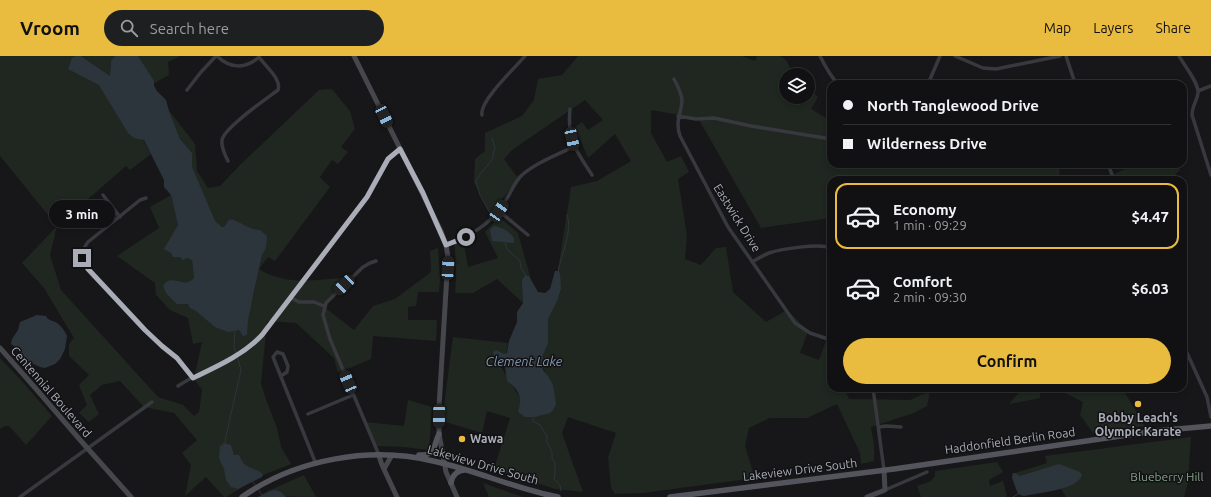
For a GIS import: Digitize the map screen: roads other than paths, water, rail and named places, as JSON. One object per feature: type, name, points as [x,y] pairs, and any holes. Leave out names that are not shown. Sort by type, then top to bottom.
[{"type":"main road","name":"Haddonfield Berlin Road","points":[[884,470],[1155,432],[1211,426]]},
{"type":"main road","points":[[409,456],[429,454],[435,446],[439,434]]},
{"type":"main road","name":"Lakeview Drive South","points":[[242,497],[287,473],[316,464],[353,457],[392,455],[409,456],[445,464],[524,489],[558,497]]},
{"type":"main road","points":[[451,483],[454,475],[459,471],[465,470]]},
{"type":"main road","name":"Lakeview Drive South","points":[[670,497],[884,470]]},
{"type":"street","points":[[186,90],[217,56],[222,61],[230,65],[241,66],[253,62],[260,57],[277,81],[279,88],[278,90],[225,133],[222,146],[228,161]]},
{"type":"street","points":[[354,56],[423,193],[446,245],[448,257],[439,407],[439,434],[446,472],[457,497]]},
{"type":"street","points":[[482,115],[482,108],[488,97],[526,56]]},
{"type":"street","points":[[820,56],[826,69],[834,80]]},
{"type":"street","points":[[930,80],[940,56]]},
{"type":"street","points":[[955,56],[983,68],[996,69],[1060,56]]},
{"type":"street","points":[[1066,56],[1074,80]]},
{"type":"street","points":[[1179,56],[1195,82],[1198,91],[1198,96],[1193,105],[1192,115],[1211,175]]},
{"type":"street","name":"Eastwick Drive","points":[[674,79],[682,100],[678,116],[678,131],[728,227],[796,323],[810,333],[827,339]]},
{"type":"street","points":[[1198,91],[1211,86]]},
{"type":"street","points":[[570,109],[570,131],[573,147],[592,175]]},
{"type":"street","points":[[678,116],[696,119],[714,118],[751,126],[827,137]]},
{"type":"street","points":[[446,245],[474,233],[491,220],[499,211],[521,176],[538,165],[573,147]]},
{"type":"street","points":[[178,386],[244,351],[262,335],[367,197],[388,159],[400,149]]},
{"type":"street","points":[[103,195],[120,217]]},
{"type":"street","points":[[146,198],[140,200],[88,242],[82,254],[83,262],[145,330],[177,358],[193,378]]},
{"type":"street","points":[[499,211],[528,235]]},
{"type":"street","points":[[752,262],[768,253],[821,245],[827,247]]},
{"type":"street","points":[[376,261],[370,262],[363,267],[324,306],[322,316],[353,395],[397,497]]},
{"type":"street","points":[[291,298],[299,302],[314,302],[324,306]]},
{"type":"street","name":"Centennial Boulevard","points":[[0,348],[131,497]]},
{"type":"street","points":[[281,376],[287,372],[288,366],[283,354],[277,352],[273,357],[316,464]]},
{"type":"street","points":[[1187,353],[1207,397],[1211,417]]},
{"type":"street","points":[[874,392],[884,470],[885,490]]},
{"type":"street","points":[[308,414],[353,395]]},
{"type":"street","points":[[20,497],[152,402]]},
{"type":"street","points":[[878,428],[886,426],[901,428]]},
{"type":"street","points":[[384,469],[392,455]]},
{"type":"street","points":[[867,497],[927,472]]},
{"type":"water","points":[[81,56],[110,76],[111,61],[115,56],[138,56],[154,81],[154,86],[157,91],[166,100],[180,139],[192,153],[192,167],[215,221],[224,227],[229,220],[232,220],[260,230],[267,236],[266,248],[262,255],[248,320],[247,335],[243,336],[239,330],[228,332],[215,327],[196,311],[190,308],[188,304],[177,304],[166,293],[163,286],[167,282],[174,280],[186,282],[194,278],[192,260],[187,258],[183,260],[180,257],[173,257],[171,253],[164,249],[178,225],[171,195],[164,187],[164,180],[144,140],[134,138],[128,133],[99,85],[68,69],[72,58]]},
{"type":"water","points":[[494,226],[510,233],[514,238],[514,243],[492,241],[490,230]]},
{"type":"water","name":"Clement Lake","points":[[555,271],[560,273],[561,289],[548,319],[548,343],[543,355],[542,366],[553,385],[556,404],[550,413],[535,417],[525,417],[518,412],[520,399],[518,392],[507,381],[505,367],[494,357],[493,352],[496,350],[504,354],[507,353],[509,341],[517,322],[517,312],[523,303],[522,280],[525,276],[529,276],[538,292],[545,293],[550,289]]},
{"type":"water","points":[[37,315],[46,316],[49,320],[57,323],[67,336],[65,349],[60,359],[55,364],[45,368],[25,360],[18,349],[11,344],[20,322]]},
{"type":"water","points":[[222,443],[231,445],[234,455],[239,455],[244,464],[260,472],[263,475],[262,477],[238,489],[231,487],[226,480],[224,469],[219,458],[220,445],[223,446]]},
{"type":"water","points":[[1059,464],[1080,472],[1082,475],[1079,480],[1073,484],[1056,490],[1024,496],[1018,494],[1012,478],[1013,473],[1020,476]]},
{"type":"water","points":[[275,490],[281,492],[286,497],[258,497],[270,491]]},
{"type":"waterway","points":[[490,213],[480,195],[476,182],[493,158],[495,149],[492,138]]},
{"type":"waterway","points":[[558,272],[568,236],[569,228],[567,215]]},
{"type":"waterway","points":[[505,243],[507,249],[520,261],[521,268],[526,276]]},
{"type":"waterway","points":[[235,330],[234,346],[236,353]]},
{"type":"waterway","points":[[225,444],[241,370],[237,356]]},
{"type":"waterway","points":[[533,418],[533,421],[540,425],[547,436],[547,442],[555,463],[554,479],[560,485],[561,491]]},
{"type":"waterway","points":[[252,481],[256,486]]},
{"type":"waterway","points":[[258,489],[263,497]]},
{"type":"waterway","points":[[1013,497],[1020,493]]},
{"type":"place","name":"Bobby Leach's Olympic Karate","points":[[1138,404]]},
{"type":"place","name":"Wawa","points":[[462,439]]},
{"type":"park label","name":"Blueberry Hill","points":[[1167,477]]}]
